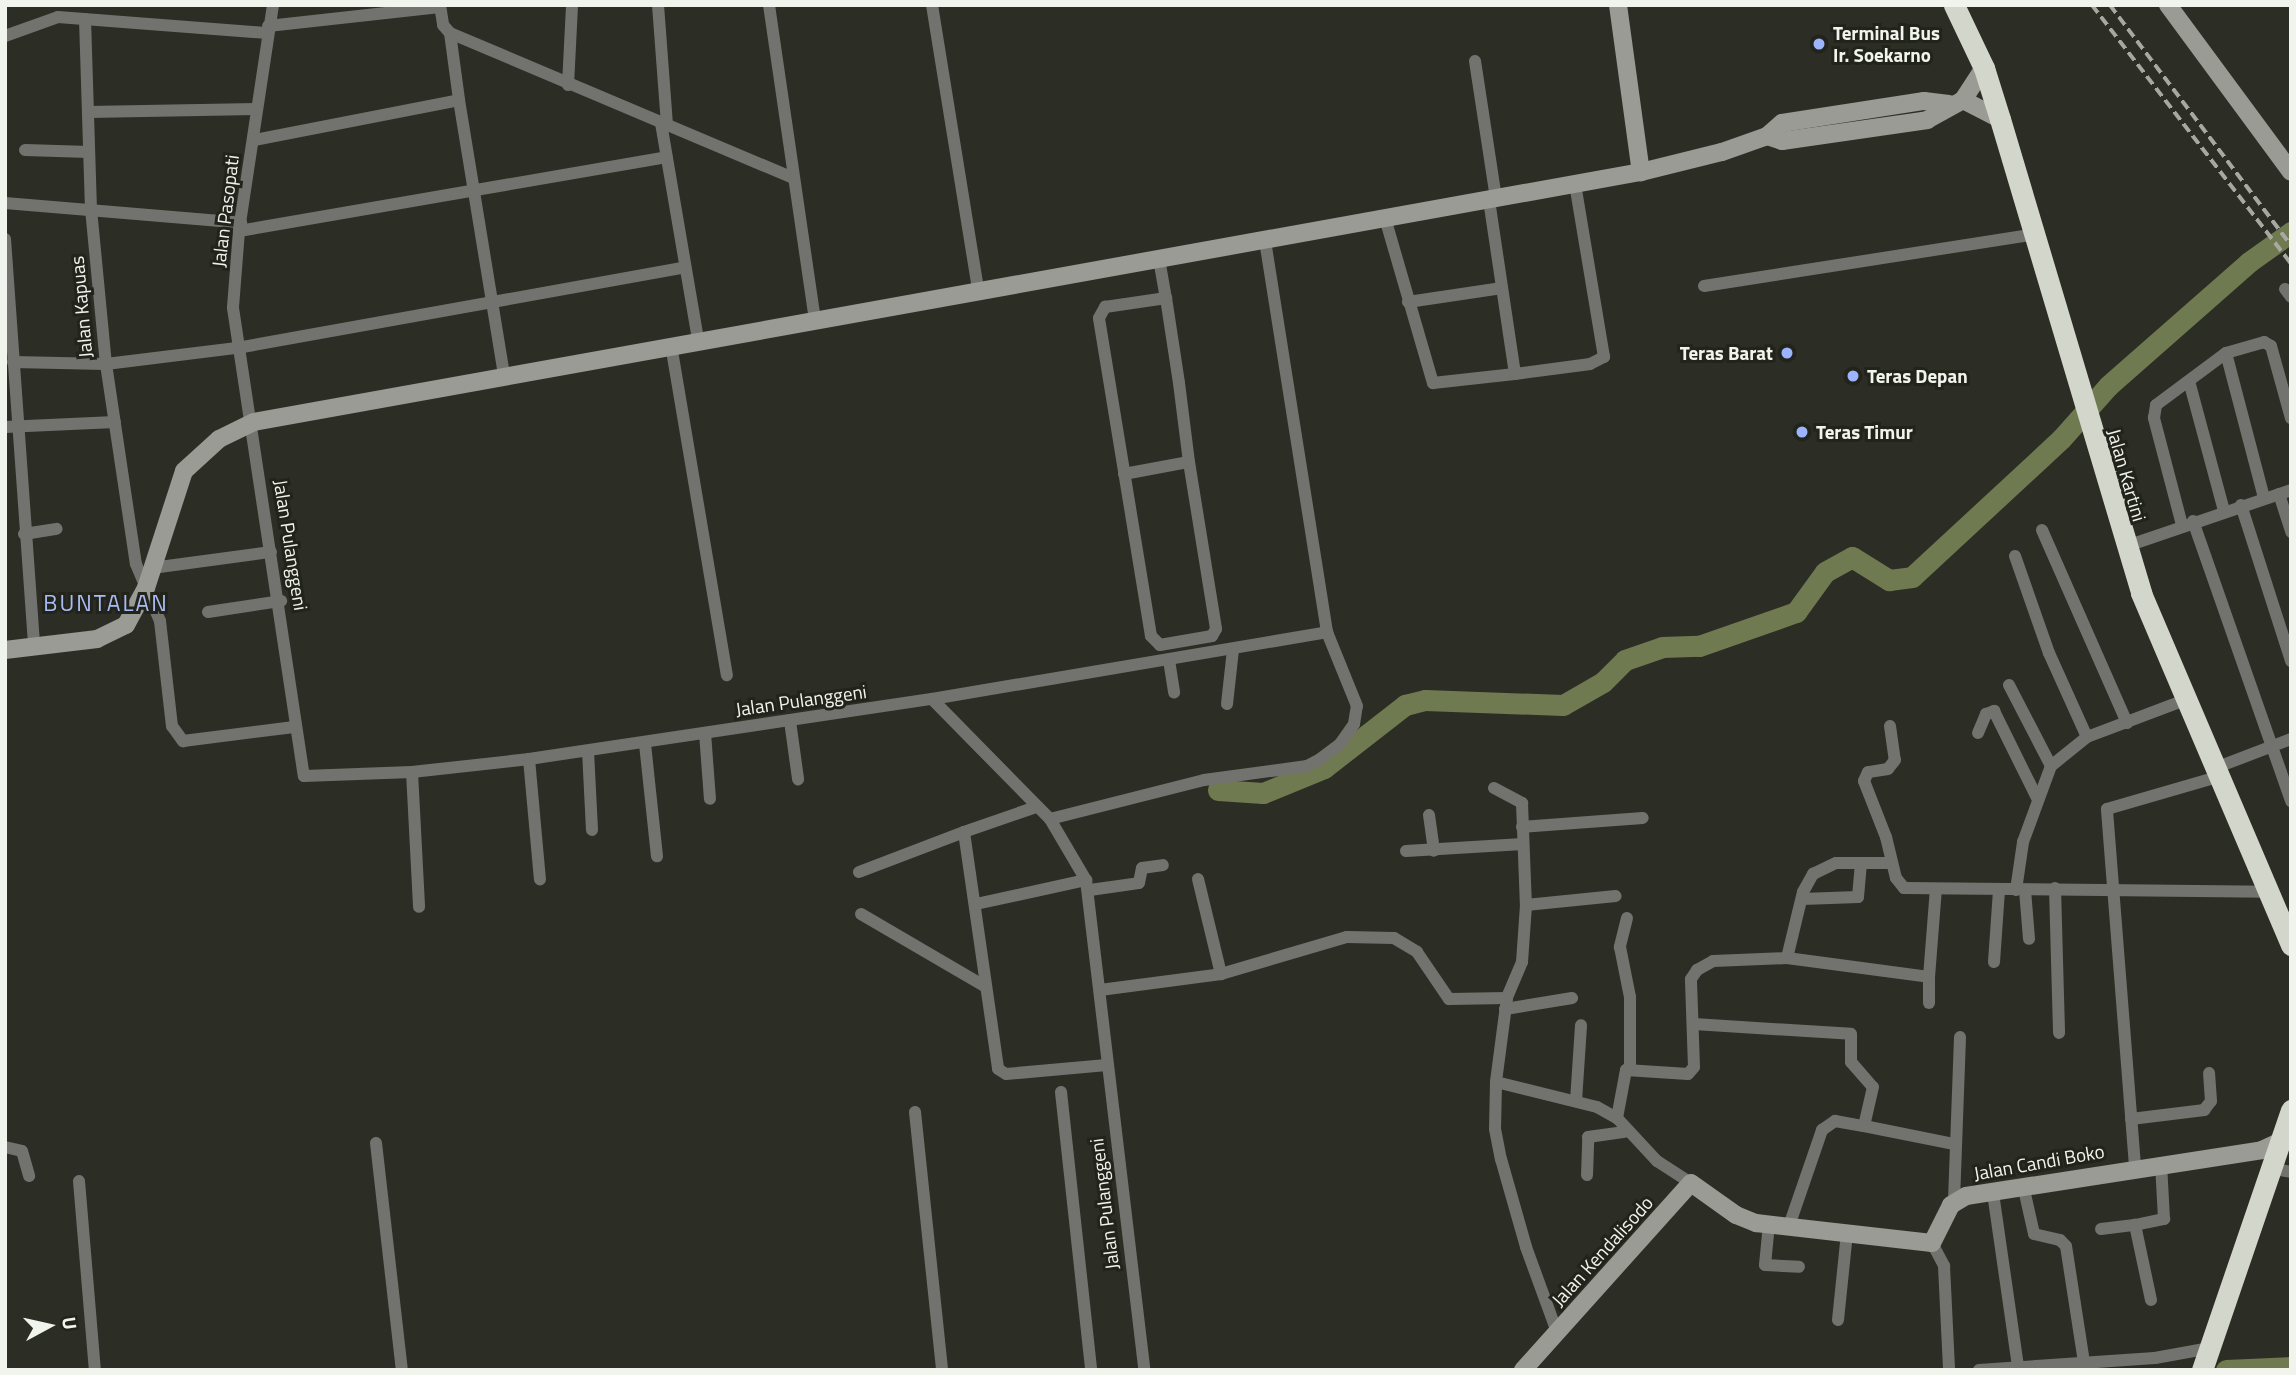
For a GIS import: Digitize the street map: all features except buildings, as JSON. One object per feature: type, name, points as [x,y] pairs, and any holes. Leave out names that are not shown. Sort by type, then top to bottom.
[{"type":"highway","name":"Jalan Kartini","points":[[1954,8],[1984,68],[2035,234],[2124,547],[2185,700],[2291,945]]},
{"type":"highway","points":[[2205,1361],[2269,1168],[2283,1141],[2291,1110]]},
{"type":"main road","points":[[1618,5],[1641,172]]},
{"type":"main road","points":[[2168,5],[2291,172]]},
{"type":"main road","points":[[1767,135],[1782,141],[1927,120],[1956,102],[1984,68]]},
{"type":"main road","points":[[1924,101],[1927,120]]},
{"type":"main road","points":[[5,650],[97,639],[119,630],[146,588],[184,471],[219,439],[254,422],[815,318],[1641,172],[1722,152],[1767,135],[1782,123],[1924,101],[1956,102],[2000,119]]},
{"type":"main road","name":"Jalan Candi Boko","points":[[1932,1243],[1954,1201],[2023,1185],[2283,1141]]},
{"type":"main road","points":[[1691,1183],[1736,1215],[1769,1224],[1932,1243]]},
{"type":"main road","name":"Jalan Kendalisodo","points":[[1523,1370],[1691,1183]]},
{"type":"street","name":"Jalan Pasopati","points":[[254,422],[237,348],[233,308],[240,227],[273,5]]},
{"type":"street","points":[[568,85],[572,5]]},
{"type":"street","points":[[658,5],[667,157],[698,340]]},
{"type":"street","points":[[769,5],[815,318]]},
{"type":"street","points":[[932,5],[978,290]]},
{"type":"street","points":[[5,36],[48,19],[268,30],[440,6],[450,33],[472,191],[504,375]]},
{"type":"street","name":"Jalan Kapuas","points":[[85,19],[91,209],[106,364],[136,564],[160,621],[172,726],[179,738],[192,741],[294,727]]},
{"type":"street","points":[[450,33],[793,178]]},
{"type":"street","points":[[1475,61],[1515,374]]},
{"type":"street","points":[[254,140],[459,100]]},
{"type":"street","points":[[89,112],[256,109]]},
{"type":"street","points":[[25,150],[89,152]]},
{"type":"street","points":[[5,202],[91,209],[240,227],[667,157]]},
{"type":"street","points":[[1385,218],[1433,383],[1600,362],[1604,357],[1575,184]]},
{"type":"street","points":[[1704,286],[2035,234]]},
{"type":"street","points":[[5,239],[13,362],[10,427],[24,534],[34,647]]},
{"type":"street","points":[[859,872],[1041,811],[1204,780],[1307,766],[1340,744],[1354,724],[1357,706],[1327,632],[1265,240]]},
{"type":"street","points":[[1159,258],[1166,298],[1189,462],[1216,629],[1208,637],[1160,645],[1153,640],[1099,312],[1105,307],[1166,298]]},
{"type":"street","points":[[13,362],[106,364],[237,348],[685,267]]},
{"type":"street","points":[[1408,302],[1502,288]]},
{"type":"street","points":[[2291,418],[2269,344],[2252,343],[2227,353],[2153,412],[2188,523],[2291,801]]},
{"type":"street","points":[[671,345],[727,675]]},
{"type":"street","points":[[2227,353],[2264,498]]},
{"type":"street","points":[[2189,381],[2224,511]]},
{"type":"street","points":[[10,427],[115,422]]},
{"type":"street","name":"Jalan Pulanggeni","points":[[254,422],[271,552],[281,601],[294,727],[302,771],[309,778],[412,772],[528,759],[645,744],[932,699],[1041,811],[1088,885],[1144,1370]]},
{"type":"street","points":[[1124,474],[1189,462]]},
{"type":"street","points":[[2124,547],[2285,492],[2291,532]]},
{"type":"street","points":[[2241,505],[2291,661]]},
{"type":"street","points":[[24,534],[57,529]]},
{"type":"street","points":[[2042,530],[2127,723]]},
{"type":"street","points":[[152,568],[271,552]]},
{"type":"street","points":[[2015,556],[2049,653],[2087,737]]},
{"type":"street","points":[[208,612],[281,601]]},
{"type":"street","points":[[932,699],[1327,632]]},
{"type":"street","points":[[1227,704],[1233,650]]},
{"type":"street","points":[[1169,660],[1174,693]]},
{"type":"street","points":[[2008,685],[2051,766]]},
{"type":"street","points":[[2029,939],[2020,890],[2037,798],[2051,766],[2087,737],[2185,700]]},
{"type":"street","points":[[1978,733],[1986,714],[1994,711],[2037,798]]},
{"type":"street","points":[[790,721],[798,779]]},
{"type":"street","points":[[1890,726],[1895,760],[1888,769],[1864,775],[1891,863],[1904,888],[2267,892]]},
{"type":"street","points":[[705,733],[710,799]]},
{"type":"street","points":[[2135,1166],[2130,1069],[2108,806],[2216,773],[2291,739]]},
{"type":"street","points":[[645,744],[657,856]]},
{"type":"street","points":[[587,751],[592,830]]},
{"type":"street","points":[[528,759],[540,879]]},
{"type":"street","points":[[412,772],[419,907]]},
{"type":"street","points":[[1494,788],[1522,803],[1526,905],[1522,962],[1506,1003],[1494,1110],[1501,1160],[1526,1247],[1557,1332]]},
{"type":"street","points":[[1429,815],[1434,851]]},
{"type":"street","points":[[1522,827],[1643,818]]},
{"type":"street","points":[[965,838],[1001,1073],[1107,1065]]},
{"type":"street","points":[[1406,851],[1522,844]]},
{"type":"street","points":[[1802,899],[1858,897],[1861,863]]},
{"type":"street","points":[[1787,958],[1809,879],[1823,867],[1891,863]]},
{"type":"street","points":[[976,904],[1088,885],[1139,883],[1144,867],[1163,865]]},
{"type":"street","points":[[1198,879],[1221,974]]},
{"type":"street","points":[[2055,888],[2059,1033]]},
{"type":"street","points":[[1929,1003],[1936,889]]},
{"type":"street","points":[[1994,962],[1999,890]]},
{"type":"street","points":[[1526,905],[1616,896]]},
{"type":"street","points":[[861,914],[986,988]]},
{"type":"street","points":[[1627,918],[1620,947],[1630,998],[1630,1069]]},
{"type":"street","points":[[1100,990],[1221,974],[1334,940],[1376,934],[1410,945],[1449,999],[1506,1003],[1573,998]]},
{"type":"street","points":[[1691,1183],[1625,1132],[1617,1118],[1623,1071],[1630,1069],[1691,1072],[1694,1024],[1691,979],[1697,970],[1713,961],[1787,958],[1929,977]]},
{"type":"street","points":[[1694,1024],[1851,1034],[1850,1059],[1873,1089],[1864,1126]]},
{"type":"street","points":[[1576,1101],[1581,1025]]},
{"type":"street","points":[[1954,1201],[1953,1144],[1959,1050]]},
{"type":"street","points":[[2131,1119],[2204,1110],[2211,1101],[2209,1073]]},
{"type":"street","points":[[1496,1082],[1576,1101],[1617,1118]]},
{"type":"street","points":[[1061,1092],[1091,1370]]},
{"type":"street","points":[[915,1112],[942,1370]]},
{"type":"street","points":[[1789,1226],[1822,1129],[1836,1121],[1953,1144]]},
{"type":"street","points":[[1587,1175],[1588,1137],[1625,1132]]},
{"type":"street","points":[[376,1143],[402,1370]]},
{"type":"street","points":[[5,1147],[22,1151],[29,1175]]},
{"type":"street","points":[[2101,1229],[2135,1226],[2164,1219],[2161,1163]]},
{"type":"street","points":[[2269,1168],[2291,1172]]},
{"type":"street","points":[[79,1181],[95,1370]]},
{"type":"street","points":[[2023,1185],[2034,1234],[2060,1240],[2066,1246],[2084,1362]]},
{"type":"street","points":[[1993,1192],[2018,1366]]},
{"type":"street","points":[[1769,1224],[1765,1265],[1799,1267]]},
{"type":"street","points":[[2135,1226],[2151,1300]]},
{"type":"street","points":[[1838,1320],[1847,1233]]},
{"type":"street","points":[[1932,1243],[1944,1266],[1949,1370]]},
{"type":"street","points":[[1979,1370],[2155,1358],[2205,1361]]},
{"type":"waterway","points":[[1218,790],[1263,793],[1324,768],[1405,705],[1425,700],[1563,705],[1603,682],[1625,660],[1662,647],[1699,646],[1796,612],[1825,572],[1852,557],[1889,580],[1912,577],[2061,439],[2108,386],[2249,262],[2291,232]]},
{"type":"waterway","points":[[2226,1370],[2291,1367]]},
{"type":"railway","points":[[2092,5],[2291,263]]},
{"type":"railway","points":[[2110,5],[2291,245]]},
{"type":"place","name":"Terminal Bus Ir. Soekarno","points":[[1819,44]]},
{"type":"place","name":"Teras Barat","points":[[1787,353]]},
{"type":"place","name":"Teras Depan","points":[[1853,376]]},
{"type":"place","name":"Teras Timur","points":[[1802,432]]},
{"type":"district","name":"BUNTALAN","points":[[106,603]]}]
